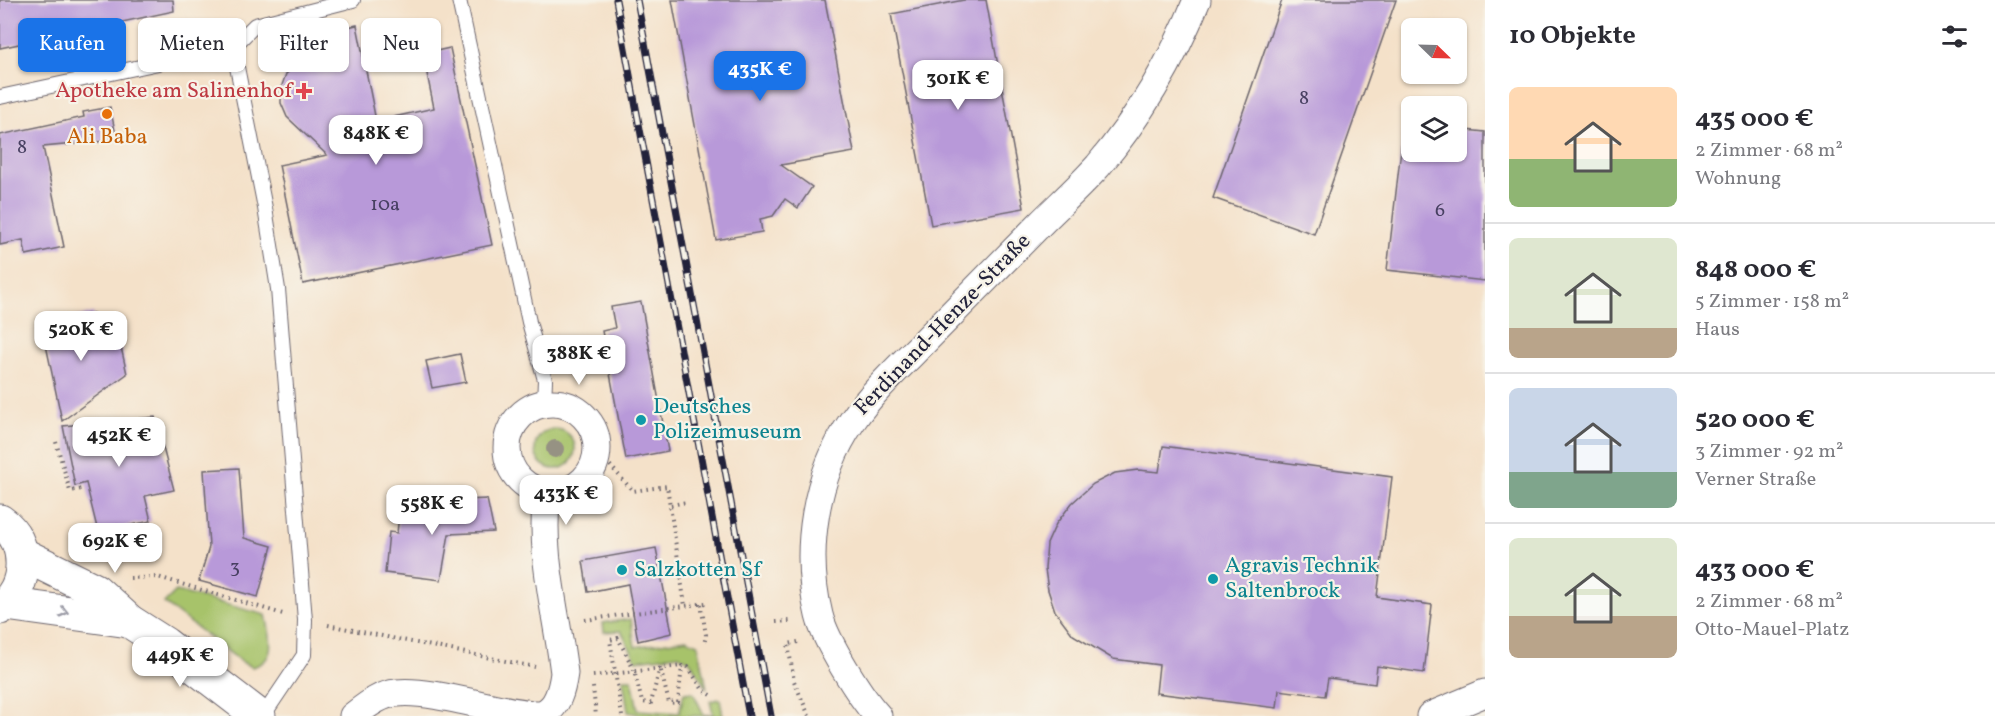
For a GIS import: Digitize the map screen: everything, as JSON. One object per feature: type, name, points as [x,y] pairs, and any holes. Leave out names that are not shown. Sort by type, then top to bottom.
[{"type":"main road","points":[[0,521],[16,538],[22,554],[23,572],[17,589],[3,606]]},
{"type":"main road","points":[[22,554],[94,590],[129,621],[165,644],[258,716]]},
{"type":"main road","points":[[3,606],[129,621]]},
{"type":"street","name":"Ferdinand-Henze-Straße","points":[[878,716],[866,704],[847,673],[819,617],[813,586],[812,552],[816,510],[830,462],[853,420],[893,373],[1097,167],[1147,104],[1197,0]]},
{"type":"street","points":[[544,403],[564,405],[583,414],[594,432],[598,452],[594,466],[586,479],[575,488],[547,494],[533,490],[521,482],[512,471],[507,458],[508,436],[518,417],[530,408],[544,403]]},
{"type":"street","points":[[353,716],[370,702],[395,693],[422,693],[514,714],[541,714],[552,707],[561,691],[564,673],[546,558],[543,524],[547,494]]},
{"type":"street","points":[[1430,716],[1485,693]]},
{"type":"lane","points":[[246,34],[255,25],[353,0]]},
{"type":"lane","points":[[459,0],[529,322],[545,380],[544,403]]},
{"type":"lane","points":[[0,98],[138,68]]},
{"type":"lane","points":[[238,72],[278,289],[305,620],[304,655],[263,716]]},
{"type":"path","points":[[56,442],[70,490],[82,489]]},
{"type":"path","points":[[598,452],[633,491],[647,492],[666,484],[685,606]]},
{"type":"path","points":[[671,505],[687,502]]},
{"type":"path","points":[[585,620],[703,604],[706,635],[704,645]]},
{"type":"path","points":[[622,716],[610,640],[618,638],[634,670],[642,702],[651,703],[660,667]]},
{"type":"path","points":[[788,644],[794,681],[809,716]]},
{"type":"path","points":[[660,667],[669,703],[678,702],[682,666]]},
{"type":"path","points":[[592,676],[682,666],[688,667],[703,690],[713,696]]},
{"type":"green space","points":[[555,429],[563,430],[569,435],[574,441],[574,457],[569,463],[563,468],[555,469],[547,468],[541,463],[536,457],[535,449],[536,441],[541,435],[547,430]]},
{"type":"green space","points":[[176,591],[266,615],[271,646],[266,659],[261,664],[252,667],[242,662],[164,603]]},
{"type":"green space","points":[[631,619],[635,647],[686,639],[698,644],[707,689],[690,661],[679,655],[636,660],[621,631],[604,632],[603,623]]},
{"type":"green space","points":[[623,679],[632,679],[638,710],[679,713],[684,693],[693,692],[704,715],[713,714],[710,701],[720,699],[723,716],[645,716],[628,712]]},
{"type":"building","points":[[0,0],[173,0],[174,11],[126,21],[126,18],[18,18],[18,44],[0,48]]},
{"type":"building","points":[[672,0],[825,0],[854,152],[781,165],[812,187],[798,208],[785,199],[773,216],[760,219],[762,232],[716,240]]},
{"type":"building","points":[[964,0],[986,0],[1024,208],[931,225],[891,14]]},
{"type":"building","points":[[1282,0],[1396,0],[1314,234],[1213,198]]},
{"type":"building","points":[[357,25],[361,45],[361,72],[366,72],[376,121],[434,108],[427,72],[441,72],[441,50],[450,48],[492,245],[303,284],[279,165],[327,155],[287,117],[281,103],[281,88],[288,72],[349,72],[349,27]]},
{"type":"building","points":[[110,107],[117,140],[43,147],[64,247],[26,255],[23,240],[0,245],[0,135],[84,117],[83,112]]},
{"type":"building","points":[[1467,130],[1485,132],[1485,281],[1387,270],[1401,149],[1401,162],[1467,162]]},
{"type":"building","name":"Deutsches Polizeimuseum","points":[[641,302],[668,451],[626,459],[602,331],[615,328],[611,307]]},
{"type":"building","points":[[93,313],[96,325],[110,346],[121,347],[127,374],[62,421],[42,326]]},
{"type":"building","points":[[460,354],[466,382],[432,388],[426,361]]},
{"type":"building","points":[[155,417],[174,490],[145,496],[151,521],[98,532],[86,483],[75,486],[63,426]]},
{"type":"building","name":"Agravis Technik Saltenbrock","points":[[1163,446],[1392,477],[1377,597],[1432,605],[1424,673],[1377,666],[1375,684],[1328,678],[1325,696],[1279,690],[1277,708],[1156,693],[1159,665],[1113,659],[1073,635],[1055,611],[1048,590],[1045,569],[1047,544],[1056,524],[1072,503],[1093,484],[1115,473],[1138,470],[1159,472]]},
{"type":"building","points":[[239,468],[244,538],[272,546],[258,597],[199,581],[209,547],[204,470]]},
{"type":"building","points":[[487,499],[494,532],[449,534],[441,580],[385,573],[389,532],[397,533],[400,506],[418,508],[419,501],[463,506],[464,500]]},
{"type":"building","points":[[656,548],[672,633],[638,641],[628,584],[588,592],[583,561]]},
{"type":"railway","points":[[616,0],[749,716]]},
{"type":"railway","points":[[637,0],[771,716]]},
{"type":"place","name":"Apotheke am Salinenhof","points":[[304,91]]},
{"type":"place","name":"Ali Baba","points":[[107,114]]},
{"type":"place","name":"Deutsches Polizeimuseum","points":[[641,420]]},
{"type":"place","name":"Salzkotten Sf","points":[[622,570]]},
{"type":"place","name":"Agravis Technik Saltenbrock","points":[[1213,579]]}]
